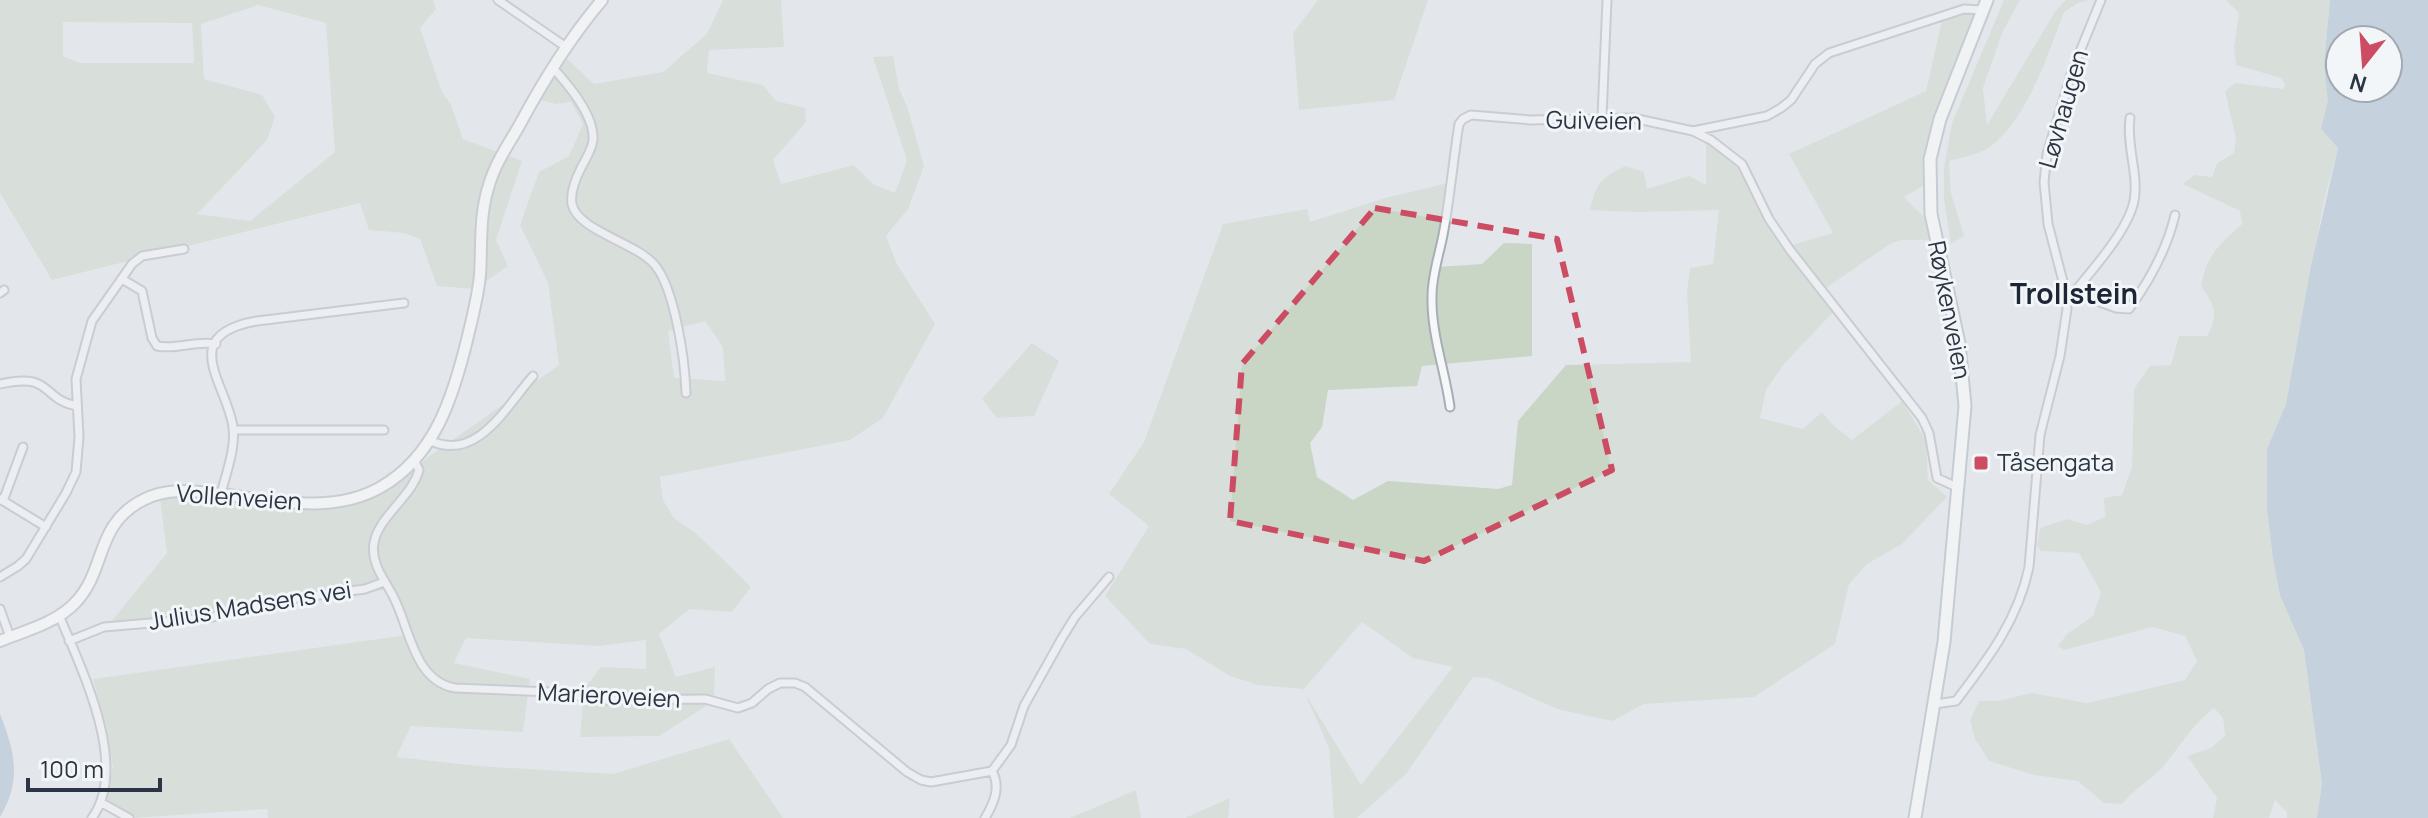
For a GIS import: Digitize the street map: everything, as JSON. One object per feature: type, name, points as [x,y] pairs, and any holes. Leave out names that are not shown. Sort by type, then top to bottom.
[{"type":"main road","name":"Vollenveien","points":[[5,639],[72,606],[84,592],[109,531],[131,507],[149,497],[188,490],[313,503],[345,500],[383,486],[414,460],[447,409],[469,332],[479,282],[482,219],[488,187],[504,151],[552,67],[602,0]]},
{"type":"main road","name":"Røykenveien","points":[[1915,818],[1935,704],[1965,406],[1963,363],[1934,232],[1929,187],[1936,132],[1984,5]]},
{"type":"street","points":[[498,0],[566,47]]},
{"type":"street","points":[[1602,117],[1607,0]]},
{"type":"street","name":"Løvhaugen","points":[[1935,704],[1952,703],[1964,692],[1999,643],[2025,585],[2040,435],[2060,356],[2067,309],[2066,293],[2048,224],[2045,168],[2054,126],[2072,71],[2101,0]]},
{"type":"street","name":"Guiveien","points":[[1450,407],[1433,323],[1433,274],[1443,235],[1459,124],[1463,119],[1471,115],[1531,120],[1633,118],[1693,131],[1767,116],[1791,100],[1815,64],[1829,53],[1984,5]]},
{"type":"street","points":[[552,67],[571,87],[593,132],[592,146],[578,175],[572,204],[578,218],[626,242],[655,264],[667,285],[685,362],[686,393]]},
{"type":"street","points":[[2075,291],[2114,241],[2134,200],[2128,132],[2130,118]]},
{"type":"street","points":[[1693,131],[1722,147],[1742,164],[1769,219],[1790,250],[1922,418],[1929,433],[1937,478],[1959,488]]},
{"type":"street","points":[[2066,293],[2075,291],[2116,308],[2129,309],[2160,260],[2175,215]]},
{"type":"street","points":[[0,577],[26,559],[76,472],[79,453],[76,379],[89,329],[132,264],[142,256],[184,249]]},
{"type":"street","points":[[122,279],[142,291],[152,338],[157,346],[164,348],[200,342],[216,344]]},
{"type":"street","points":[[221,494],[233,430],[213,373],[212,358],[224,332],[244,323],[404,303]]},
{"type":"street","points":[[429,440],[447,446],[474,441],[488,430],[533,376]]},
{"type":"street","points":[[0,384],[32,380],[68,404],[77,406]]},
{"type":"street","points":[[233,430],[384,430]]},
{"type":"street","points":[[23,447],[2,500],[46,527]]},
{"type":"street","name":"Marieroveien","points":[[414,460],[419,470],[416,480],[377,533],[374,542],[376,563],[402,615],[415,653],[430,674],[446,686],[550,692],[606,700],[709,700],[738,708],[748,705],[780,683],[795,683],[805,687],[907,772],[921,780],[931,782],[992,771]]},
{"type":"street","points":[[985,818],[996,791],[997,781],[992,771],[1011,745],[1024,706],[1075,617],[1109,577]]},
{"type":"street","name":"Julius Madsens vei","points":[[69,641],[104,627],[209,618],[274,601],[365,589],[384,582]]},
{"type":"street","points":[[0,609],[5,639]]},
{"type":"street","points":[[59,615],[94,709],[106,757],[108,774],[102,803],[92,818]]},
{"type":"street","points":[[102,803],[129,818]]},
{"type":"highlighted area","points":[[1375,208],[1557,239],[1612,470],[1424,561],[1230,521],[1242,364]]},
{"type":"green space","points":[[0,0],[433,0],[436,9],[420,28],[442,92],[451,105],[463,139],[522,161],[496,240],[508,266],[475,289],[437,286],[420,239],[404,233],[369,230],[360,203],[52,280],[0,193]],"holes":[[[258,5],[326,23],[335,152],[250,221],[197,214],[267,140],[275,117],[262,95],[204,79],[201,24]],[[63,22],[192,23],[194,63],[80,63],[63,56]]]},
{"type":"green space","points":[[723,0],[781,0],[784,47],[709,50],[707,73],[763,85],[776,101],[805,108],[806,122],[773,160],[781,184],[854,165],[873,184],[895,193],[907,160],[873,57],[893,56],[899,89],[924,166],[908,209],[886,236],[897,264],[935,324],[883,418],[850,440],[660,477],[663,500],[674,518],[698,535],[751,587],[732,612],[690,609],[659,634],[676,677],[715,667],[714,701],[659,736],[580,737],[584,689],[601,667],[646,669],[646,640],[599,646],[466,638],[454,663],[530,679],[523,732],[411,726],[396,757],[478,766],[613,774],[729,739],[783,818],[268,818],[267,809],[133,818],[105,803],[113,767],[93,679],[407,635],[385,590],[267,606],[190,622],[106,628],[167,553],[160,498],[187,495],[339,508],[390,488],[431,455],[559,365],[548,283],[520,225],[539,172],[569,156],[583,124],[571,102],[556,104],[538,99],[566,58],[594,84],[663,72],[707,34]],"holes":[[[705,321],[723,347],[725,381],[674,378],[668,331]]]},
{"type":"green space","points":[[1318,0],[1428,0],[1394,100],[1299,110],[1293,33]]},
{"type":"green space","points":[[2004,0],[2020,0],[2003,31],[1983,88],[1987,125],[2056,10],[2066,0],[2090,0],[2064,12],[2037,82],[2008,130],[1985,150],[1949,161],[1951,193],[1964,236],[1951,244],[1944,200],[1944,168],[1952,123]]},
{"type":"green space","points":[[2226,0],[2330,0],[2328,24],[2324,24],[2324,104],[2328,104],[2321,129],[2338,148],[2324,201],[2286,404],[2267,449],[2296,628],[2304,650],[2322,784],[2317,818],[2287,818],[2287,812],[2275,800],[2269,818],[2213,818],[2217,798],[2187,756],[2211,748],[2225,736],[2223,718],[2214,708],[2160,770],[2122,804],[2104,803],[2078,781],[2034,775],[1989,761],[1975,739],[1970,720],[1979,701],[1998,701],[2032,693],[2087,703],[2185,680],[2197,661],[2185,636],[2153,627],[2064,650],[2058,646],[2067,634],[2093,616],[2101,592],[2079,553],[2041,551],[2037,546],[2040,528],[2067,519],[2087,525],[2105,517],[2104,498],[2122,495],[2132,467],[2134,389],[2150,366],[2171,365],[2179,336],[2207,336],[2213,322],[2214,310],[2201,286],[2215,251],[2242,224],[2240,211],[2183,184],[2195,175],[2212,177],[2217,163],[2234,153],[2236,139],[2225,91],[2235,83],[2283,89],[2285,85],[2281,78],[2236,65],[2234,47],[2239,13]]},
{"type":"green space","points":[[1975,12],[1935,119],[1923,186],[1904,197],[1926,219],[1930,240],[1901,240],[1890,244],[1826,288],[1792,245],[1833,233],[1789,154],[1926,91],[1942,20]]},
{"type":"green space","points":[[1706,137],[1743,167],[1775,225],[1838,307],[1784,364],[1766,390],[1760,418],[1803,429],[1822,412],[1852,440],[1902,401],[1926,440],[1928,480],[1947,497],[1902,544],[1867,564],[1849,584],[1835,644],[1754,697],[1644,704],[1612,721],[1557,709],[1488,678],[1473,677],[1406,774],[1357,818],[1334,818],[1329,748],[1305,693],[1361,785],[1453,667],[1413,658],[1362,622],[1303,690],[1258,685],[1230,676],[1186,649],[1150,644],[1105,596],[1149,526],[1109,494],[1144,442],[1223,224],[1307,209],[1310,222],[1385,198],[1448,183],[1438,267],[1482,264],[1504,243],[1532,244],[1532,356],[1422,366],[1417,386],[1328,390],[1322,427],[1310,443],[1317,477],[1353,500],[1388,481],[1498,489],[1512,485],[1518,421],[1566,365],[1691,362],[1687,293],[1690,268],[1713,264],[1719,210],[1590,210],[1601,182],[1625,166],[1644,172],[1647,189],[1689,176],[1706,185]]},
{"type":"green space","points":[[1032,343],[1059,361],[1034,416],[997,418],[982,399]]},
{"type":"green space","points":[[1136,790],[1141,818],[1070,818]]},
{"type":"green space","points":[[1230,798],[1228,818],[1185,818]]},
{"type":"water","points":[[2330,0],[2428,0],[2428,818],[2317,818],[2322,784],[2304,650],[2280,595],[2273,558],[2267,508],[2267,449],[2286,404],[2311,266],[2338,148],[2321,129],[2327,104],[2404,104],[2404,24],[2328,24]]},
{"type":"water","points":[[0,714],[12,754],[14,778],[0,817]]},
{"type":"place","name":"Tåsengata","points":[[1981,463]]},
{"type":"district","name":"Trollstein","points":[[2074,294]]}]
